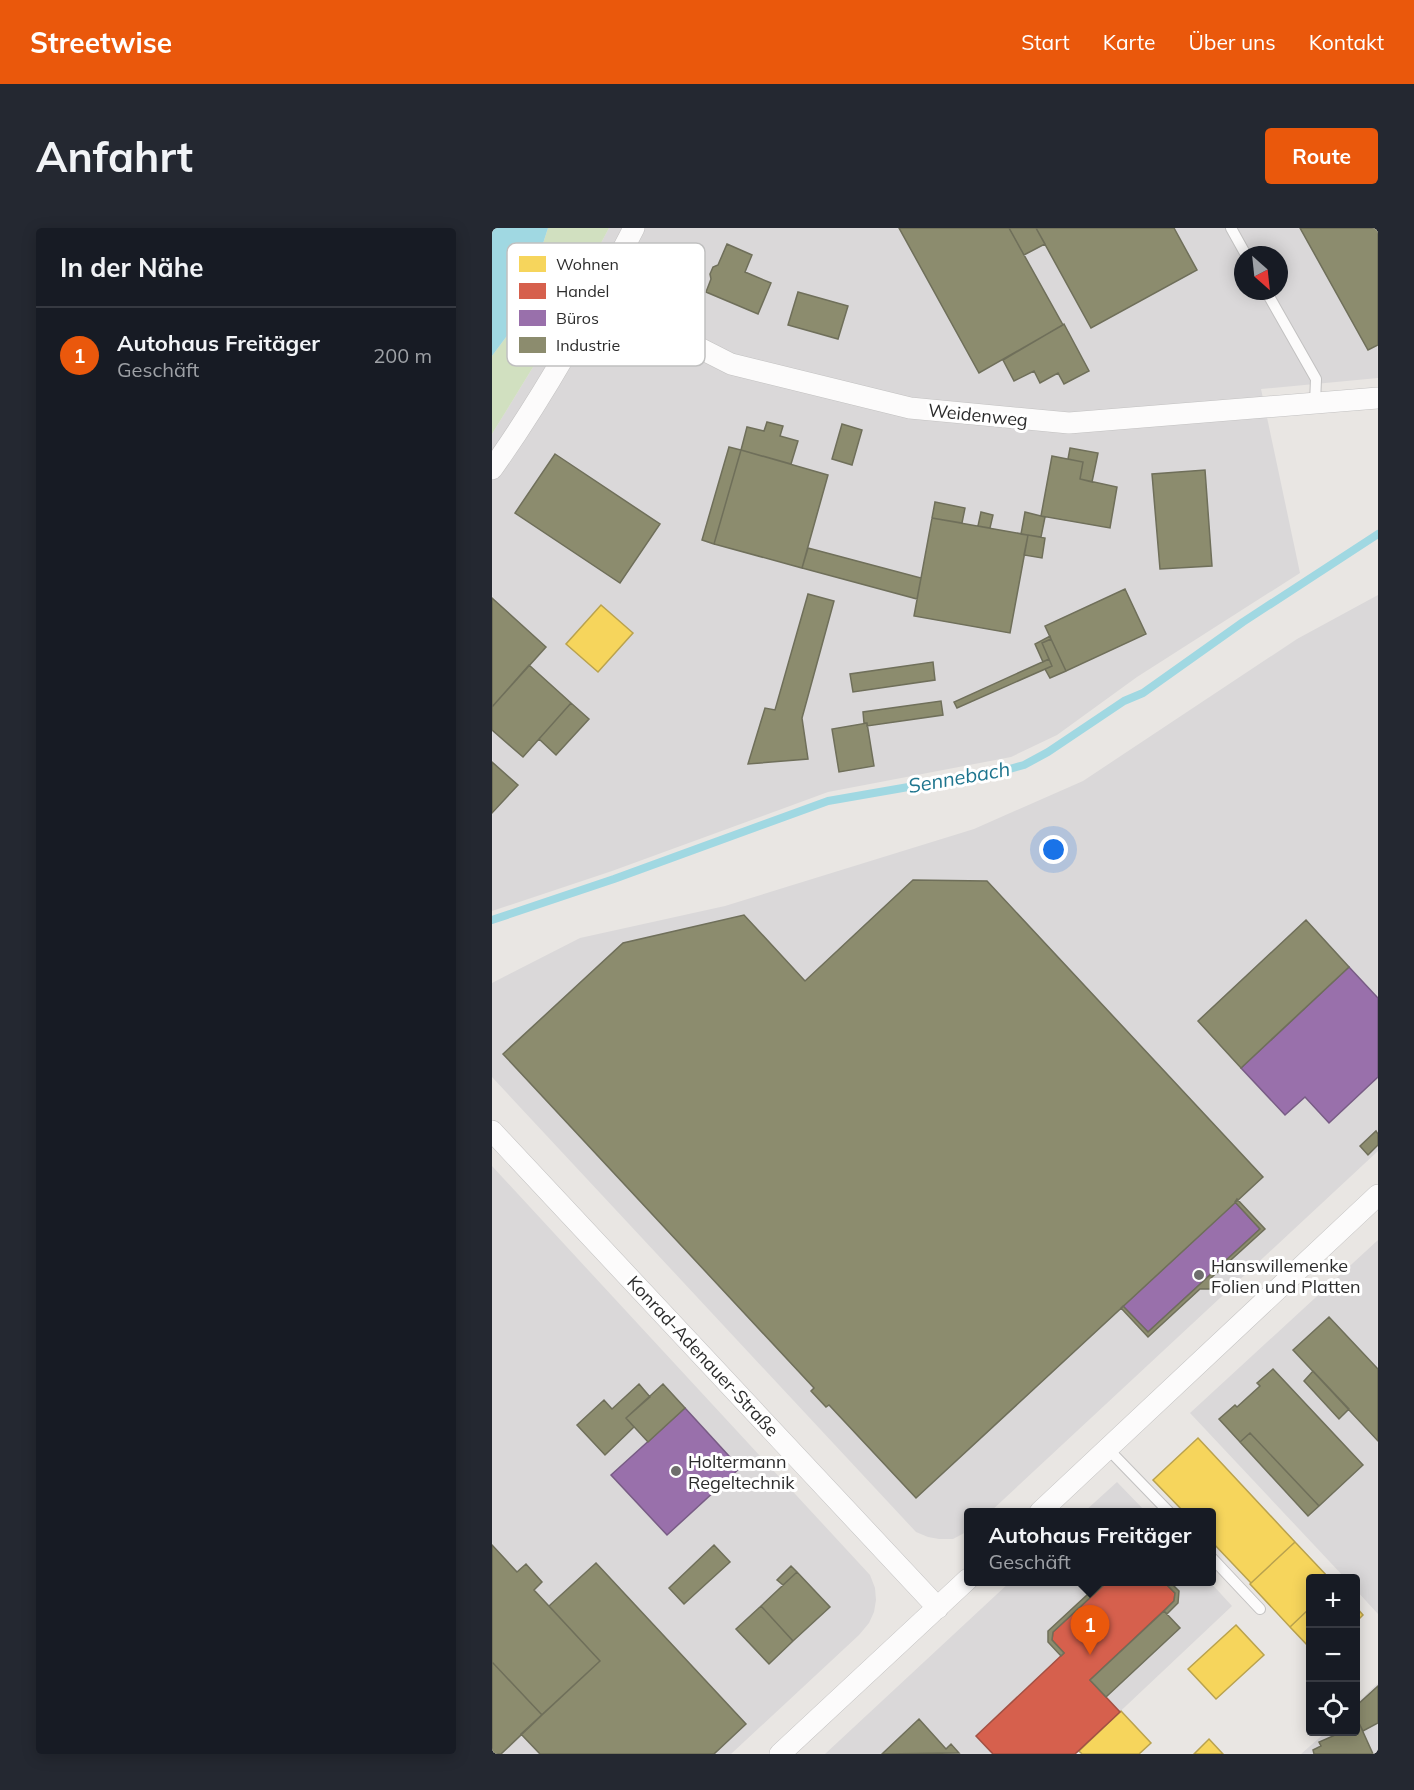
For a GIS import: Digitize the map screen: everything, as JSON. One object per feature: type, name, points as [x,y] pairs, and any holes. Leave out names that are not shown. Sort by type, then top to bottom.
[{"type":"street","points":[[626,243],[634,228]]},
{"type":"street","name":"Weidenweg","points":[[705,351],[731,364],[910,408],[1069,423],[1378,398]]},
{"type":"street","points":[[492,469],[524,424],[558,366]]},
{"type":"street","name":"Konrad-Adenauer-Straße","points":[[492,1131],[938,1608]]},
{"type":"street","points":[[1044,1508],[1378,1196]]},
{"type":"street","points":[[780,1754],[964,1585]]},
{"type":"lane","points":[[1231,228],[1241,246]]},
{"type":"lane","points":[[1271,300],[1316,379],[1315,403]]},
{"type":"lane","points":[[1108,1449],[1165,1508]]},
{"type":"lane","points":[[1216,1562],[1260,1609]]},
{"type":"shaded area","points":[[609,228],[1378,228],[1378,378],[1261,389],[1300,573],[1137,677],[1057,735],[1011,757],[828,792],[612,871],[492,911],[492,434],[534,366],[705,366],[705,243],[601,243]]},
{"type":"shaded area","points":[[1378,595],[1378,1151],[994,1508],[964,1508],[964,1533],[953,1539],[939,1539],[916,1532],[492,1077],[492,983],[580,938],[725,906],[974,829],[1083,781],[1297,639]]},
{"type":"shaded area","points":[[492,1166],[870,1575],[875,1588],[876,1600],[869,1623],[859,1635],[731,1754],[492,1754]]},
{"type":"shaded area","points":[[1378,1240],[1378,1614],[1360,1594],[1360,1574],[1341,1574],[1190,1413]]},
{"type":"shaded area","points":[[1117,1482],[1142,1508],[1088,1508]]},
{"type":"shaded area","points":[[1006,1586],[1214,1586],[1232,1606],[1075,1754],[825,1754]]},
{"type":"shaded area","points":[[1378,1683],[1378,1754],[1301,1754],[1321,1736],[1360,1736],[1360,1700]]},
{"type":"green space","points":[[548,228],[609,228],[601,243],[543,243]]},
{"type":"green space","points":[[507,336],[507,366],[534,366],[492,434],[492,356]]},
{"type":"water","points":[[492,228],[548,228],[543,243],[507,243],[507,336],[492,356]]},
{"type":"building: Wohnen","points":[[601,605],[633,633],[598,672],[566,644]]},
{"type":"building: Wohnen","points":[[1198,1438],[1295,1542],[1251,1583],[1216,1546],[1216,1508],[1180,1508],[1153,1480]]},
{"type":"building: Wohnen","points":[[1295,1542],[1325,1574],[1306,1574],[1306,1612],[1290,1627],[1250,1584]]},
{"type":"building: Wohnen","points":[[1306,1612],[1306,1644],[1290,1627]]},
{"type":"building: Wohnen","points":[[1236,1625],[1264,1655],[1216,1699],[1188,1669]]},
{"type":"building: Wohnen","points":[[1121,1711],[1151,1743],[1139,1754],[1082,1754],[1079,1751]]},
{"type":"building: Wohnen","points":[[1209,1739],[1223,1754],[1194,1754]]},
{"type":"building: Handel","points":[[1103,1586],[1168,1586],[1175,1593],[1174,1601],[1090,1680],[1120,1712],[1075,1754],[993,1754],[976,1736],[1064,1653],[1052,1640],[1053,1632]]},
{"type":"building: Büros","points":[[1349,967],[1378,998],[1378,1077],[1329,1123],[1305,1097],[1285,1115],[1241,1068]]},
{"type":"building: Büros","points":[[1235,1202],[1260,1229],[1148,1332],[1123,1306]]},
{"type":"building: Büros","points":[[685,1408],[740,1468],[667,1535],[611,1475]]},
{"type":"building: Industrie","points":[[899,228],[1009,228],[1063,325],[979,373]]},
{"type":"building: Industrie","points":[[1009,228],[1036,228],[1045,244],[1024,255]]},
{"type":"building: Industrie","points":[[1036,228],[1174,228],[1197,270],[1091,328]]},
{"type":"building: Industrie","points":[[1300,228],[1378,228],[1378,345],[1368,350]]},
{"type":"building: Industrie","points":[[727,244],[752,255],[745,272],[771,283],[758,314],[706,292],[713,267],[718,265]]},
{"type":"building: Industrie","points":[[798,292],[848,306],[838,339],[788,325]]},
{"type":"building: Industrie","points":[[1064,324],[1089,371],[1064,384],[1058,373],[1040,383],[1034,371],[1014,381],[1003,360]]},
{"type":"building: Industrie","points":[[767,422],[783,426],[780,436],[798,441],[791,464],[741,450],[747,427],[764,431]]},
{"type":"building: Industrie","points":[[842,424],[862,430],[852,465],[832,459]]},
{"type":"building: Industrie","points":[[729,447],[741,450],[714,544],[702,540]]},
{"type":"building: Industrie","points":[[1070,448],[1098,453],[1092,482],[1080,479],[1083,462],[1068,459]]},
{"type":"building: Industrie","points":[[741,450],[828,475],[802,568],[714,544]]},
{"type":"building: Industrie","points":[[555,454],[660,524],[620,583],[515,513]]},
{"type":"building: Industrie","points":[[1052,456],[1083,462],[1080,479],[1117,487],[1110,528],[1041,516]]},
{"type":"building: Industrie","points":[[1205,470],[1212,566],[1160,569],[1152,474]]},
{"type":"building: Industrie","points":[[935,502],[965,508],[962,523],[932,518]]},
{"type":"building: Industrie","points":[[981,512],[993,515],[990,528],[978,526]]},
{"type":"building: Industrie","points":[[1025,512],[1045,517],[1041,537],[1021,534]]},
{"type":"building: Industrie","points":[[932,518],[1028,535],[1010,633],[914,616]]},
{"type":"building: Industrie","points":[[1028,535],[1045,538],[1042,558],[1024,555]]},
{"type":"building: Industrie","points":[[808,548],[921,578],[917,599],[802,568]]},
{"type":"building: Industrie","points":[[1125,589],[1146,634],[1066,671],[1045,626]]},
{"type":"building: Industrie","points":[[808,594],[834,601],[802,718],[808,759],[748,764],[765,708],[775,710]]},
{"type":"building: Industrie","points":[[492,598],[546,647],[492,707]]},
{"type":"building: Industrie","points":[[1050,636],[1051,639],[1042,643],[1049,659],[1043,662],[1035,644]]},
{"type":"building: Industrie","points":[[1051,639],[1066,671],[1050,678],[1045,669],[1052,666],[1042,643]]},
{"type":"building: Industrie","points":[[1049,659],[1052,666],[957,708],[954,702]]},
{"type":"building: Industrie","points":[[933,662],[935,680],[853,692],[850,674]]},
{"type":"building: Industrie","points":[[529,665],[571,703],[523,757],[492,730],[492,707]]},
{"type":"building: Industrie","points":[[941,701],[943,715],[867,726],[867,723],[864,723],[863,712]]},
{"type":"building: Industrie","points":[[571,703],[589,719],[556,755],[539,739]]},
{"type":"building: Industrie","points":[[867,723],[874,766],[839,772],[832,729]]},
{"type":"building: Industrie","points":[[492,762],[518,785],[492,813]]},
{"type":"building: Industrie","points":[[913,880],[987,881],[1263,1177],[916,1498],[829,1405],[826,1407],[811,1391],[814,1388],[503,1054],[623,943],[744,915],[805,981]]},
{"type":"building: Industrie","points":[[1306,920],[1349,967],[1241,1068],[1198,1021]]},
{"type":"building: Industrie","points":[[1376,1131],[1378,1145],[1368,1155],[1360,1146]]},
{"type":"building: Industrie","points":[[1237,1199],[1265,1229],[1211,1278],[1211,1289],[1200,1289],[1148,1337],[1121,1308],[1123,1306],[1148,1332],[1260,1229],[1235,1202]]},
{"type":"building: Industrie","points":[[1329,1317],[1378,1369],[1378,1441],[1293,1350]]},
{"type":"building: Industrie","points":[[1273,1369],[1363,1465],[1319,1506],[1250,1433],[1240,1442],[1219,1419],[1235,1405],[1237,1407],[1260,1386],[1257,1383]]},
{"type":"building: Industrie","points":[[1313,1371],[1349,1409],[1339,1419],[1304,1381]]},
{"type":"building: Industrie","points":[[639,1384],[650,1397],[626,1418],[634,1427],[605,1455],[577,1425],[604,1400],[612,1409]]},
{"type":"building: Industrie","points":[[663,1384],[685,1408],[648,1442],[626,1418]]},
{"type":"building: Industrie","points":[[1250,1433],[1319,1506],[1308,1516],[1240,1442]]},
{"type":"building: Industrie","points":[[492,1545],[517,1572],[526,1564],[542,1582],[534,1590],[600,1661],[542,1715],[492,1662]]},
{"type":"building: Industrie","points":[[714,1545],[730,1562],[684,1604],[669,1588]]},
{"type":"building: Industrie","points":[[596,1563],[746,1724],[714,1754],[540,1754],[521,1734],[600,1661],[549,1606]]},
{"type":"building: Industrie","points":[[791,1566],[797,1572],[783,1585],[777,1580]]},
{"type":"building: Industrie","points":[[797,1572],[830,1607],[793,1641],[761,1606]]},
{"type":"building: Industrie","points":[[1097,1586],[1103,1586],[1053,1632],[1052,1640],[1064,1653],[1061,1656],[1048,1642],[1048,1631]]},
{"type":"building: Industrie","points":[[1168,1586],[1174,1586],[1179,1591],[1178,1603],[1167,1614],[1164,1611],[1174,1601],[1175,1593]]},
{"type":"building: Industrie","points":[[761,1606],[793,1641],[769,1664],[736,1629]]},
{"type":"building: Industrie","points":[[1164,1611],[1180,1628],[1106,1697],[1090,1680]]},
{"type":"building: Industrie","points":[[492,1662],[542,1715],[501,1754],[492,1754]]},
{"type":"building: Industrie","points":[[1378,1686],[1378,1723],[1363,1731],[1360,1725],[1360,1702]]},
{"type":"building: Industrie","points":[[919,1719],[946,1749],[951,1744],[959,1753],[882,1754]]},
{"type":"building: Industrie","points":[[1360,1725],[1373,1754],[1314,1754],[1313,1750],[1321,1746],[1319,1742],[1333,1736],[1360,1736]]},
{"type":"waterway","name":"Sennebach","points":[[492,920],[614,879],[828,801],[1024,765],[1048,752],[1124,701],[1143,693],[1243,622],[1378,534]]},
{"type":"place","name":"Hanswillemenke Folien und Platten","points":[[1199,1275]]},
{"type":"place","name":"Holtermann Regeltechnik","points":[[676,1471]]},
{"type":"place","name":"Autohaus Freitäger","points":[[1090,1655]]}]
